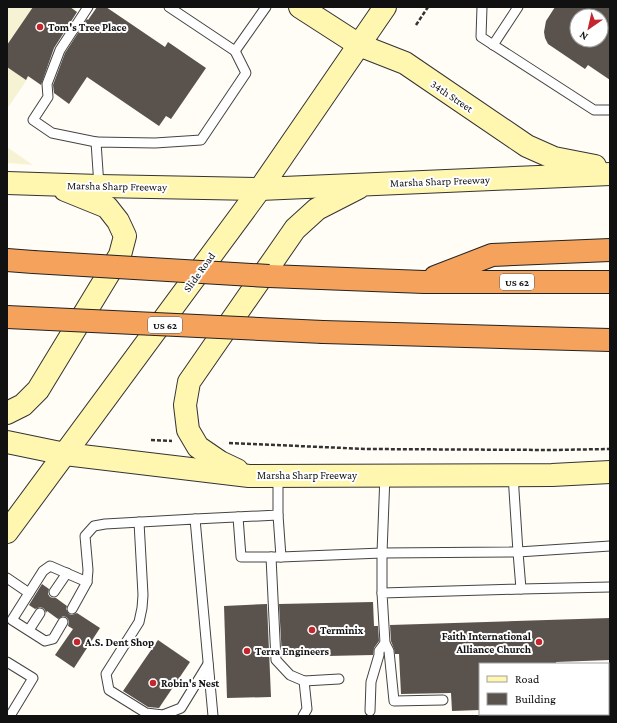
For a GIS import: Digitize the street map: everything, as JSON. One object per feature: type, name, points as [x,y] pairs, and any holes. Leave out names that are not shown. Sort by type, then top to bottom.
[{"type":"highway","points":[[424,282],[492,255],[610,250]]},
{"type":"highway","name":"US 62","points":[[7,260],[269,276],[424,282],[610,282]]},
{"type":"highway","name":"US 62","points":[[7,317],[323,332],[610,340]]},
{"type":"main road","name":"34th Street","points":[[300,7],[359,45],[405,63],[527,146],[554,158],[610,169]]},
{"type":"main road","name":"Slide Road","points":[[7,532],[260,189],[385,7]]},
{"type":"main road","name":"Marsha Sharp Freeway","points":[[8,182],[51,185],[260,189],[610,174]]},
{"type":"main road","points":[[250,476],[220,462],[198,447],[188,430],[185,404],[189,382],[296,229],[317,209],[364,184]]},
{"type":"main road","points":[[7,413],[23,405],[38,390],[120,255],[125,236],[118,221],[107,207],[51,185]]},
{"type":"main road","name":"Marsha Sharp Freeway","points":[[7,442],[65,454],[250,476],[552,475],[610,472]]},
{"type":"lane","points":[[88,7],[60,50],[47,84],[48,97],[33,120],[52,133],[96,142],[155,143],[201,140],[246,73],[235,51],[169,7]]},
{"type":"lane","points":[[235,51],[266,7]]},
{"type":"lane","points":[[482,7],[481,37],[594,110],[610,110]]},
{"type":"lane","points":[[492,45],[518,7]]},
{"type":"lane","points":[[96,142],[99,186]]},
{"type":"lane","points":[[385,475],[382,593],[385,643],[389,651],[394,701],[443,700]]},
{"type":"lane","points":[[513,475],[521,589]]},
{"type":"lane","points":[[278,476],[278,515],[281,557]]},
{"type":"lane","points":[[72,609],[87,582],[88,570],[85,536],[94,526],[105,524],[278,515]]},
{"type":"lane","points":[[238,517],[241,557],[382,553],[518,552],[610,546]]},
{"type":"lane","points":[[195,519],[213,716]]},
{"type":"lane","points":[[139,522],[143,595],[140,622],[106,674],[109,690],[146,714],[163,715],[181,708],[208,664]]},
{"type":"lane","points":[[271,557],[276,660],[290,675],[304,681],[339,679]]},
{"type":"lane","points":[[7,628],[10,618],[43,570],[50,566],[87,582]]},
{"type":"lane","points":[[54,592],[67,573]]},
{"type":"lane","points":[[7,578],[29,592]]},
{"type":"lane","points":[[382,593],[610,587]]},
{"type":"lane","points":[[29,630],[40,613]]},
{"type":"lane","points":[[10,618],[45,641],[53,639],[63,622]]},
{"type":"lane","points":[[370,711],[371,682],[379,651],[385,643]]},
{"type":"lane","points":[[7,662],[34,678],[10,716]]},
{"type":"lane","points":[[303,716],[307,709],[304,681]]},
{"type":"path","points":[[416,25],[428,7]]},
{"type":"path","points":[[151,440],[195,442]]},
{"type":"path","points":[[226,443],[368,449],[610,449]]},
{"type":"shaded area","name":"Tom's Tree Place","points":[[7,7],[76,7],[7,109]]},
{"type":"shaded area","points":[[7,147],[33,165],[7,163]]},
{"type":"building","name":"Tom's Tree Place","points":[[33,7],[70,7],[77,12],[54,48],[41,85],[28,76],[26,80],[7,67],[7,45]]},
{"type":"building","points":[[97,7],[106,7],[165,47],[168,42],[206,68],[171,119],[166,116],[159,126],[87,77],[69,104],[54,93],[53,85],[65,53],[87,19],[88,20]]},
{"type":"building","points":[[555,7],[610,7],[610,80],[588,65],[585,69],[548,44],[544,32],[546,21]]},
{"type":"building","name":"A.S. Dent Shop","points":[[42,584],[49,589],[48,594],[50,597],[56,598],[67,606],[66,609],[69,614],[72,615],[77,613],[100,628],[74,668],[55,655],[73,629],[68,626],[68,619],[63,616],[58,619],[47,611],[46,613],[43,608],[40,607],[35,609],[29,605]]},
{"type":"building","name":"Terminix","points":[[373,602],[374,626],[378,626],[379,641],[374,648],[373,655],[282,657],[279,604]]},
{"type":"building","name":"Terra Engineers","points":[[267,604],[271,697],[227,698],[224,606]]},
{"type":"building","points":[[610,618],[610,660],[556,663],[479,663],[479,710],[452,711],[451,693],[401,694],[399,654],[395,654],[391,641],[390,625]]},
{"type":"building","name":"Robin's Nest","points":[[158,640],[190,662],[159,708],[148,707],[123,691]]},
{"type":"place","name":"Tom's Tree Place","points":[[40,27]]},
{"type":"place","name":"Terminix","points":[[312,630]]},
{"type":"place","name":"A.S. Dent Shop","points":[[77,642]]},
{"type":"place","name":"Faith International Alliance Church","points":[[539,642]]},
{"type":"place","name":"Terra Engineers","points":[[247,651]]},
{"type":"place","name":"Robin's Nest","points":[[153,683]]}]
